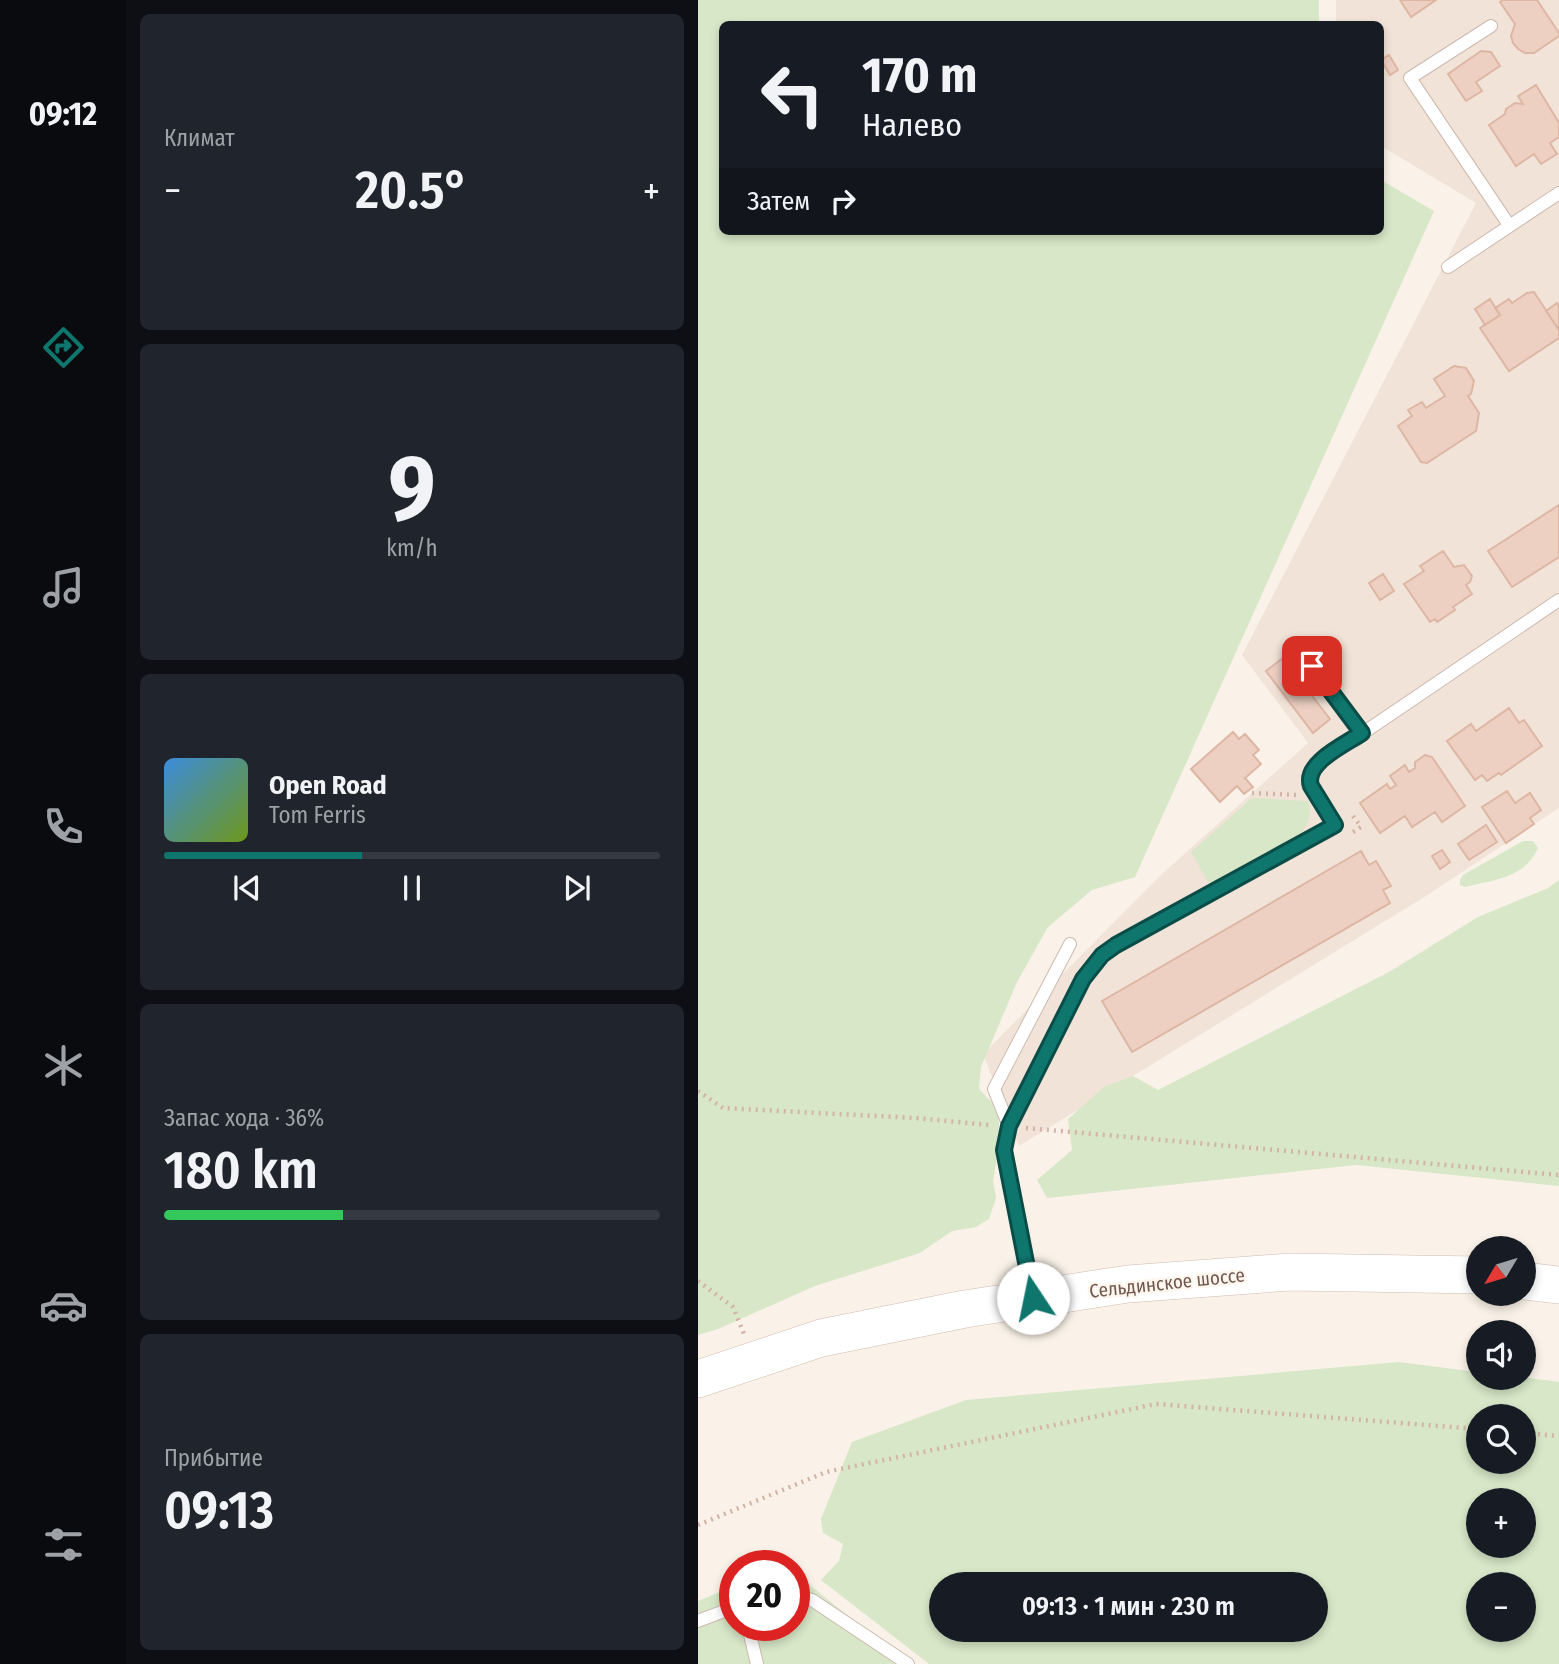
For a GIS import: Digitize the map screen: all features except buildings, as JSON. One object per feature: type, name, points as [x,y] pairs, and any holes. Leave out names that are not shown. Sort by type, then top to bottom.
[{"type":"main road","name":"Сельдинское шоссе","points":[[698,1379],[821,1338],[965,1309],[1128,1284],[1290,1272],[1466,1275]]},
{"type":"main road","points":[[1536,1282],[1559,1285]]},
{"type":"lane","points":[[1491,26],[1410,78],[1509,225]]},
{"type":"lane","points":[[1448,267],[1559,192]]},
{"type":"lane","points":[[1033,1298],[1004,1150],[1009,1126],[1092,966],[1116,945],[1335,825],[1309,781],[1313,767],[1559,600]]},
{"type":"lane","points":[[1312,666],[1362,733]]},
{"type":"lane","points":[[1009,1126],[994,1089],[1070,944]]},
{"type":"lane","points":[[810,1599],[907,1664]]},
{"type":"lane","points":[[698,1621],[719,1613]]},
{"type":"lane","points":[[752,1641],[757,1664]]},
{"type":"path","points":[[1252,793],[1316,795]]},
{"type":"path","points":[[698,1091],[723,1108],[916,1118],[1559,1175]]},
{"type":"path","points":[[698,1281],[733,1307],[755,1360]]},
{"type":"path","points":[[698,1525],[826,1472],[1156,1404],[1466,1428]]},
{"type":"path","points":[[1536,1434],[1559,1436]]},
{"type":"shaded area","points":[[1336,0],[1559,0],[1559,808],[1426,896],[1019,1146],[983,1054],[1161,875],[1308,743],[1242,655],[1476,203],[1384,148],[1384,21],[1336,21]]},
{"type":"green space","points":[[698,0],[1319,0],[1319,21],[719,21],[719,235],[1384,235],[1384,182],[1434,211],[1135,877],[1092,890],[1048,927],[1017,982],[981,1067],[979,1089],[998,1109],[1000,1141],[993,1181],[996,1198],[989,1219],[976,1227],[952,1231],[920,1253],[815,1286],[718,1329],[698,1335]]},
{"type":"green space","points":[[1252,798],[1308,801],[1310,815],[1305,828],[1299,835],[1211,883],[1208,882],[1191,852]]},
{"type":"green space","points":[[1523,841],[1533,841],[1538,848],[1517,872],[1487,882],[1465,887],[1460,885],[1463,875]]},
{"type":"green space","points":[[1559,880],[1559,1186],[1356,1165],[1047,1198],[1037,1180],[1072,1150],[1068,1119],[1104,1087],[1133,1076],[1158,1090],[1389,972],[1478,917],[1548,888]]},
{"type":"green space","points":[[1399,1362],[1466,1370],[1466,1390],[1536,1390],[1536,1379],[1559,1382],[1559,1664],[929,1664],[821,1580],[839,1561],[843,1544],[823,1533],[821,1519],[852,1442],[966,1400]]},
{"type":"green space","points":[[810,1585],[907,1664],[698,1664],[698,1601],[719,1592],[719,1641],[810,1641]]},
{"type":"route","points":[[1033,1298],[1004,1150],[1009,1126],[1083,979],[1102,955],[1335,825],[1311,786],[1310,771],[1362,733],[1312,666]]}]
